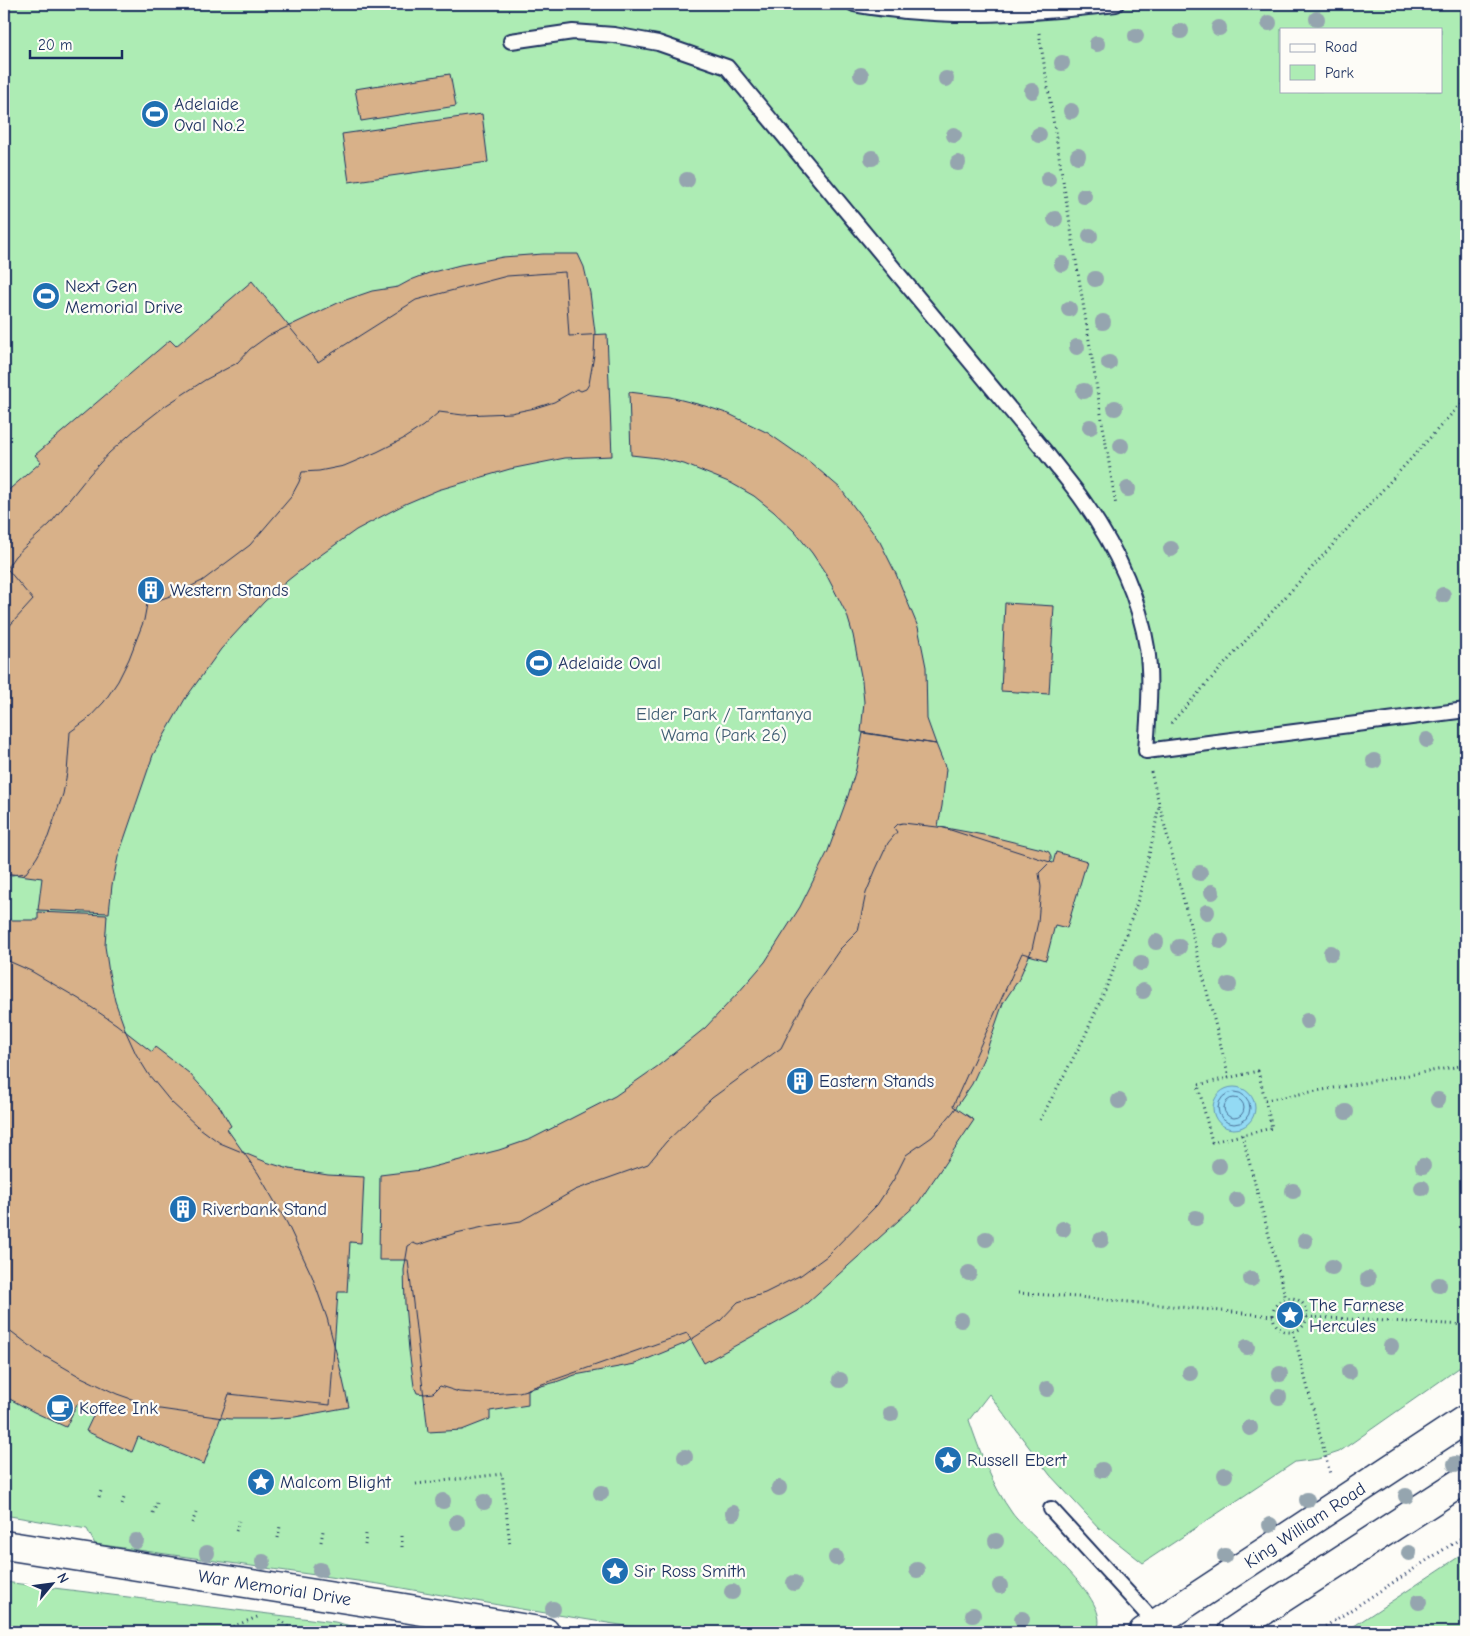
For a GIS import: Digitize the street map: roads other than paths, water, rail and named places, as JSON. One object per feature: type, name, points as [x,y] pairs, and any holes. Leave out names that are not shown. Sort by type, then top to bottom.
[{"type":"main road","name":"King William Road","points":[[1150,1628],[1466,1419]]},
{"type":"main road","points":[[1232,1632],[1466,1479]]},
{"type":"main road","name":"War Memorial Drive","points":[[4,1545],[545,1632]]},
{"type":"main road","points":[[404,1608],[466,1632]]},
{"type":"lane","points":[[854,4],[937,14],[981,15],[1031,13],[1116,4]]},
{"type":"lane","points":[[511,41],[573,32],[614,35],[658,43],[727,67],[1047,454],[1085,503],[1128,581],[1140,614],[1148,666],[1149,692],[1146,751],[1466,710]]},
{"type":"lane","points":[[1051,1509],[1150,1628]]},
{"type":"water","points":[[1234,1087],[1249,1093],[1255,1108],[1249,1123],[1234,1129],[1219,1123],[1213,1108],[1219,1093]]},
{"type":"place","name":"Adelaide Oval No.2","points":[[155,114]]},
{"type":"place","name":"Next Gen Memorial Drive","points":[[46,296]]},
{"type":"place","name":"Western Stands","points":[[151,590]]},
{"type":"place","name":"Adelaide Oval","points":[[539,663]]},
{"type":"place","name":"Eastern Stands","points":[[800,1081]]},
{"type":"place","name":"Riverbank Stand","points":[[183,1209]]},
{"type":"place","name":"The Farnese Hercules","points":[[1290,1315]]},
{"type":"place","name":"Koffee Ink","points":[[60,1408]]},
{"type":"place","name":"Russell Ebert","points":[[948,1460]]},
{"type":"place","name":"Malcom Blight","points":[[261,1482]]},
{"type":"place","name":"Sir Ross Smith","points":[[615,1571]]},
{"type":"park label","name":"Elder Park / Tarntanya Wama (Park 26)","points":[[724,724]]}]
